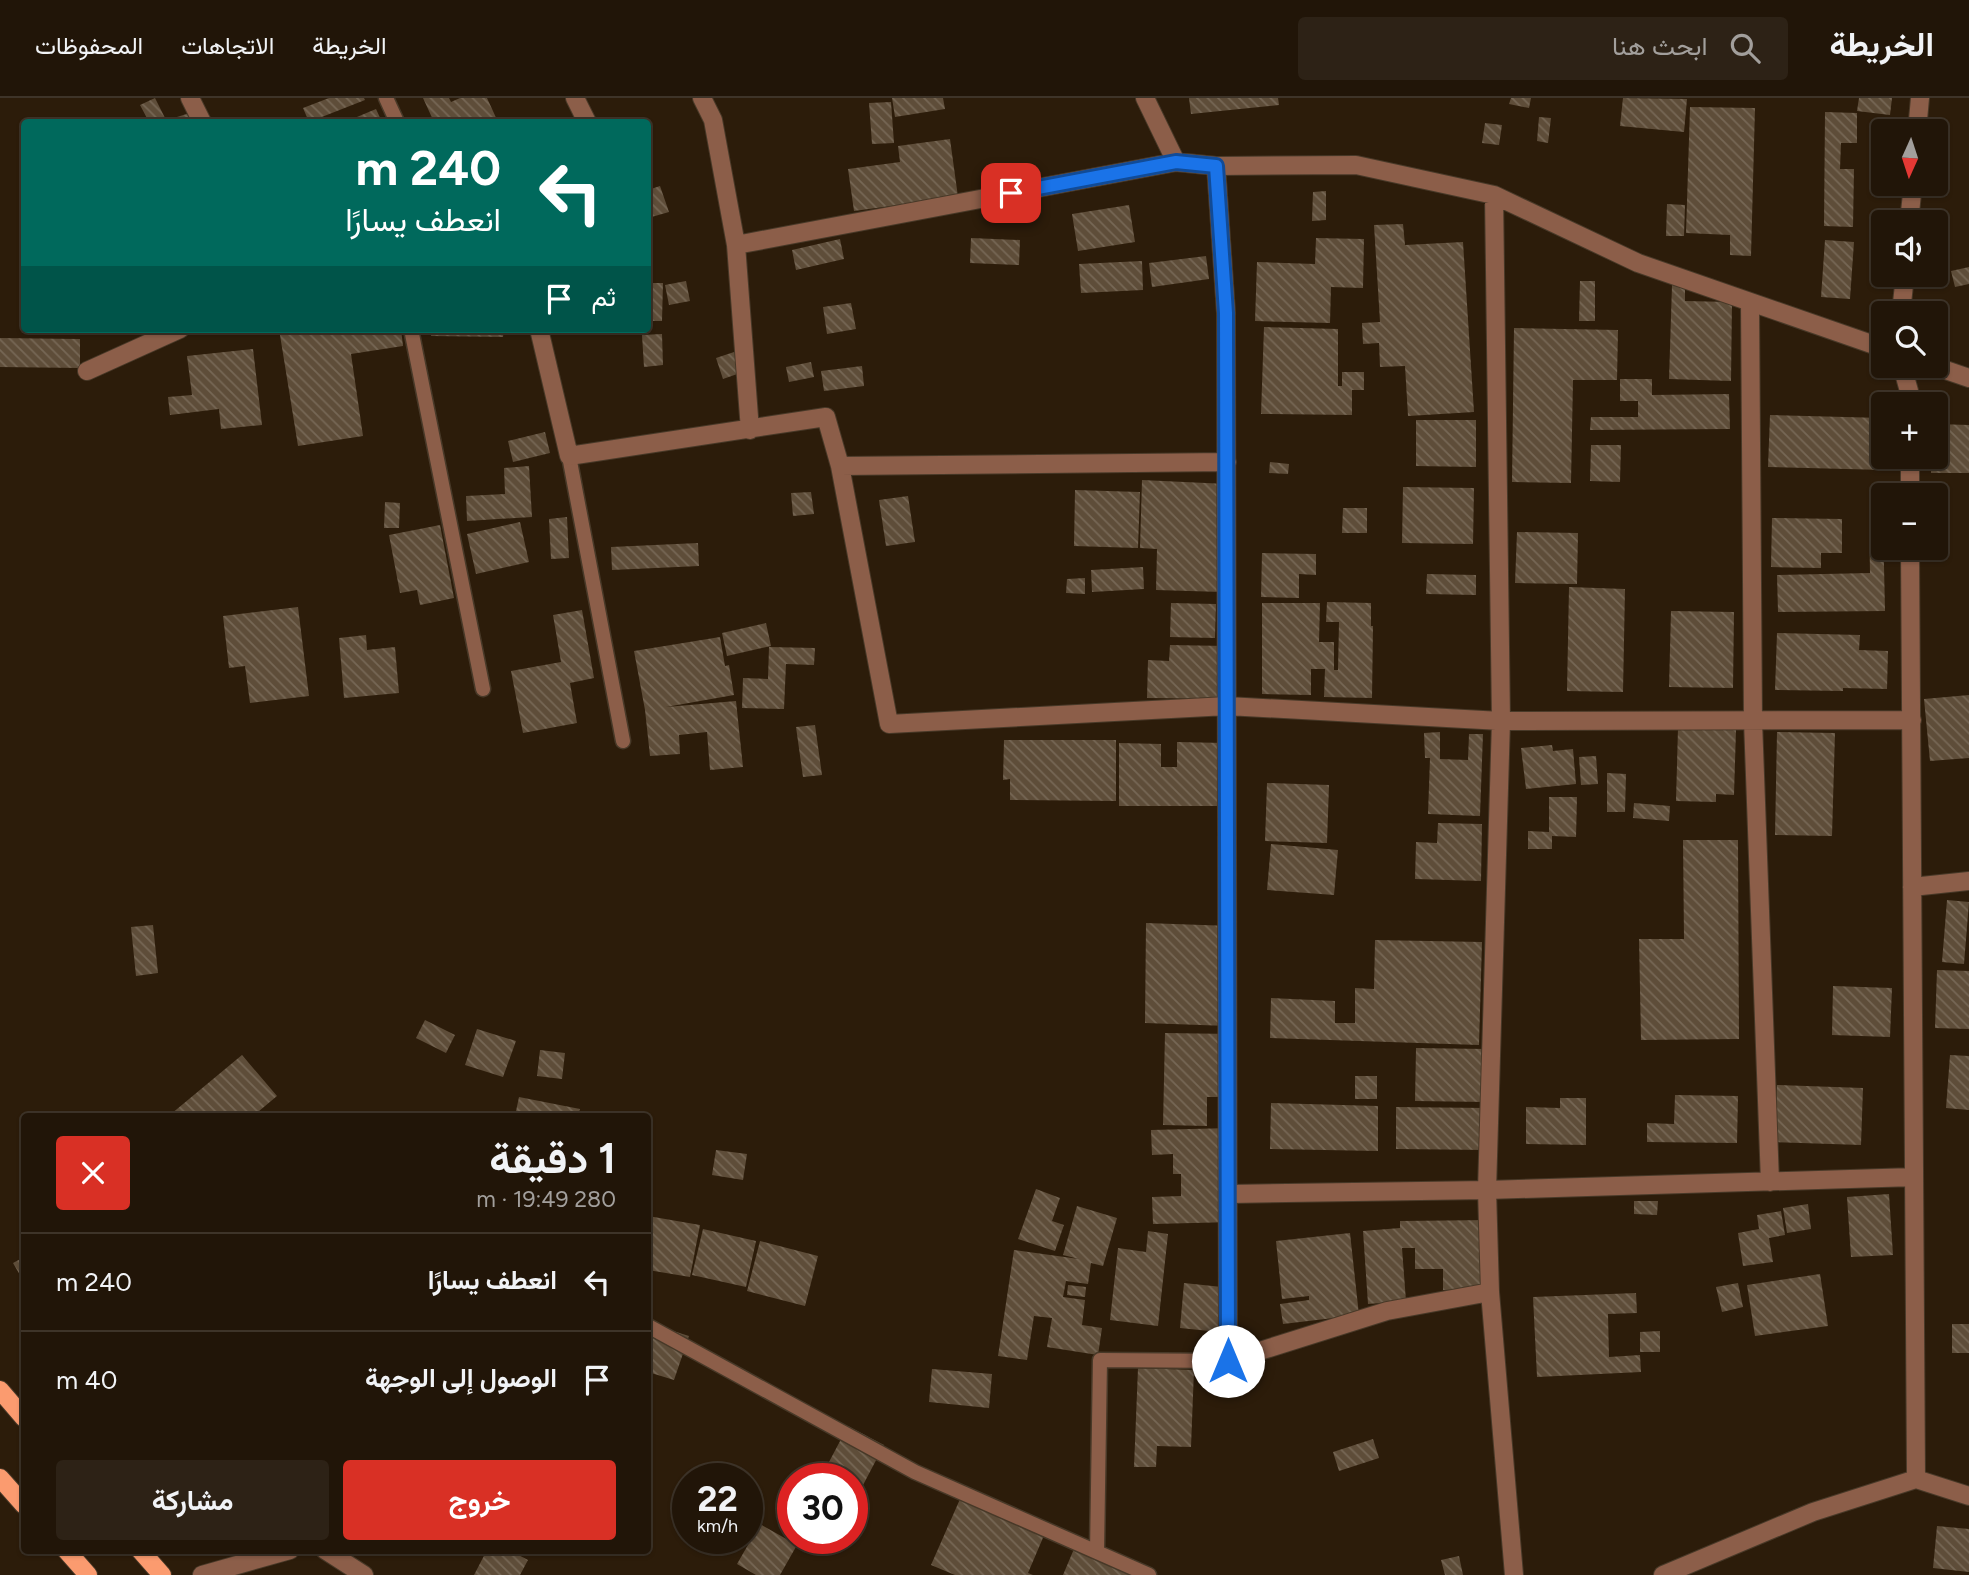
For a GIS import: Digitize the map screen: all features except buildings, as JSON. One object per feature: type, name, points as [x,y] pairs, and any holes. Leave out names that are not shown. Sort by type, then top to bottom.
[{"type":"main road","points":[[0,1390],[21,1414]]},
{"type":"main road","points":[[0,1478],[21,1502]]},
{"type":"main road","points":[[70,1554],[88,1575]]},
{"type":"main road","points":[[144,1554],[162,1575]]},
{"type":"street","points":[[190,98],[200,119]]},
{"type":"street","points":[[575,98],[586,119]]},
{"type":"street","points":[[702,98],[713,120],[736,244],[750,430]]},
{"type":"street","points":[[1145,98],[1176,162]]},
{"type":"street","points":[[1918,119],[1920,98]]},
{"type":"street","points":[[736,244],[1176,162],[1216,166],[1356,165],[1494,195],[1638,263],[1871,344]]},
{"type":"street","points":[[1216,166],[1226,313],[1228,1361],[1387,1311],[1490,1292]]},
{"type":"street","points":[[1494,195],[1501,721],[1487,1190],[1490,1292],[1514,1575]]},
{"type":"street","points":[[1750,302],[1753,721],[1770,1181]]},
{"type":"street","points":[[88,371],[171,333]]},
{"type":"street","points":[[540,333],[569,456],[827,418],[840,466],[888,724],[1227,706],[1501,721],[1912,720]]},
{"type":"street","points":[[1948,371],[1969,378]]},
{"type":"street","points":[[840,466],[1227,462]]},
{"type":"street","points":[[1910,560],[1916,1479]]},
{"type":"street","points":[[1912,887],[1969,881]]},
{"type":"street","points":[[1228,1194],[1487,1190],[1914,1177]]},
{"type":"street","points":[[1663,1575],[1813,1512],[1916,1479],[1969,1496]]},
{"type":"street","points":[[202,1575],[276,1554]]},
{"type":"street","points":[[331,1554],[364,1575]]},
{"type":"lane","points":[[386,98],[396,119]]},
{"type":"lane","points":[[412,333],[483,689]]},
{"type":"lane","points":[[569,456],[623,741]]},
{"type":"lane","points":[[651,1328],[915,1472],[1150,1575]]},
{"type":"lane","points":[[1097,1552],[1100,1360],[1228,1361]]},
{"type":"route","points":[[1011,193],[1176,162],[1216,166],[1226,313],[1228,1361]]}]
